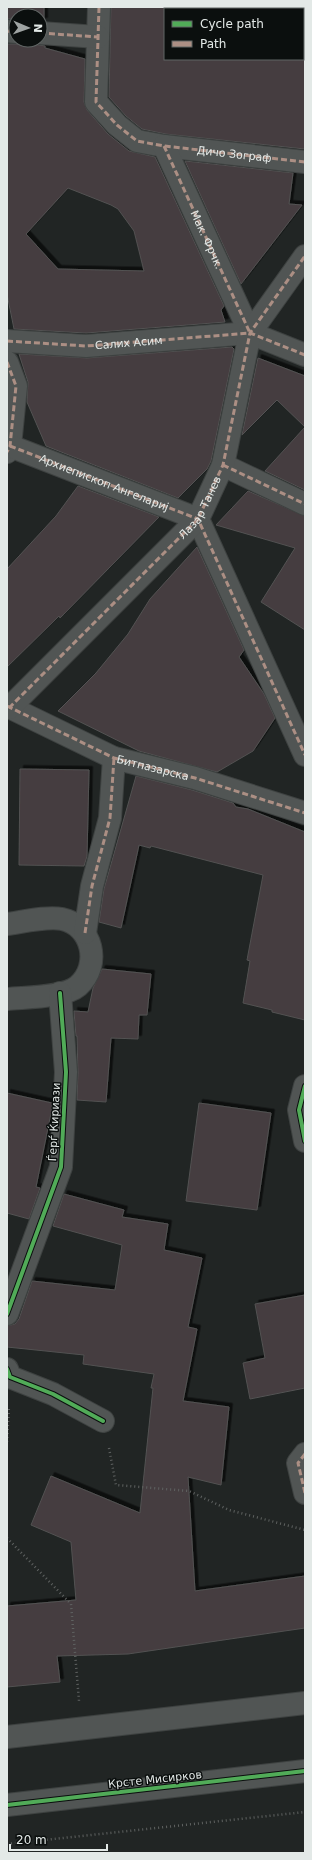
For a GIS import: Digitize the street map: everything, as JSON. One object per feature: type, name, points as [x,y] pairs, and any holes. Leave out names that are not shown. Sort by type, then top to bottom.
[{"type":"street","name":"Дичо Зограф","points":[[99,7],[96,102],[116,125],[137,141],[164,146],[305,162]]},
{"type":"street","points":[[48,34],[98,37]]},
{"type":"street","name":"Мак. Фрчк.","points":[[164,146],[250,333]]},
{"type":"street","name":"Лазар Танев","points":[[8,707],[198,519],[223,465],[250,333],[305,256]]},
{"type":"street","points":[[250,333],[305,354]]},
{"type":"street","name":"Салих Асим","points":[[7,342],[86,346],[250,333]]},
{"type":"street","points":[[7,362],[16,386],[9,449]]},
{"type":"street","name":"Архиепископ Ангелариј","points":[[9,449],[198,519]]},
{"type":"street","points":[[223,465],[305,504]]},
{"type":"street","points":[[198,519],[305,755]]},
{"type":"street","name":"Битпазарска","points":[[8,707],[114,758],[195,778],[305,813]]},
{"type":"street","points":[[85,933],[92,886],[110,818],[114,758]]},
{"type":"street","points":[[7,924],[61,919],[74,924],[85,933],[92,951],[90,970],[78,986],[60,993],[7,999]]},
{"type":"street","name":"Ѓерѓ Ќириази","points":[[7,1314],[61,1166],[66,1072],[60,993]]},
{"type":"street","points":[[305,1086],[299,1110],[305,1141]]},
{"type":"street","points":[[8,1373],[53,1394],[104,1421]]},
{"type":"street","points":[[305,1454],[298,1463],[305,1493]]},
{"type":"street","points":[[7,1737],[305,1703]]},
{"type":"street","name":"Крсте Мисирков","points":[[7,1805],[305,1771]]},
{"type":"path","points":[[7,1442],[8,1373]]},
{"type":"path","points":[[104,1421],[116,1485],[189,1491],[229,1510],[305,1530]]},
{"type":"path","points":[[7,1538],[71,1604],[81,1728]]},
{"type":"path","points":[[7,1844],[305,1812]]},
{"type":"building","points":[[7,7],[44,7],[8,8],[7,19]]},
{"type":"building","points":[[111,7],[165,7],[164,60],[305,59],[305,149],[166,134],[142,129],[126,116],[109,97]]},
{"type":"building","points":[[7,44],[8,48],[45,48],[85,59],[84,102],[87,110],[108,134],[129,151],[155,157],[224,306],[221,310],[225,322],[86,333],[14,329],[7,294]],"holes":[[[68,188],[118,209],[134,231],[144,271],[58,269],[26,234]]]},
{"type":"building","points":[[185,161],[293,173],[289,204],[302,205],[241,284]]},
{"type":"building","points":[[232,347],[234,349],[211,461],[207,469],[178,498],[46,446],[27,402],[28,382],[19,354],[87,358]]},
{"type":"building","points":[[258,358],[305,376],[305,427],[277,400],[242,435]]},
{"type":"building","points":[[305,427],[305,490],[265,471]]},
{"type":"building","points":[[78,486],[159,517],[60,618],[59,616],[7,667],[7,569],[56,516]]},
{"type":"building","points":[[248,491],[305,516],[305,630],[261,602],[295,548],[216,525]]},
{"type":"building","points":[[197,547],[244,650],[239,657],[264,694],[275,718],[253,751],[217,772],[139,751],[58,711],[96,673],[128,634],[150,599]]},
{"type":"building","points":[[20,769],[89,770],[87,856],[84,866],[19,865]]},
{"type":"building","points":[[136,776],[192,790],[233,803],[236,807],[248,809],[305,832],[305,1020],[243,1003],[250,961],[247,960],[263,875],[151,846],[150,848],[139,845],[121,928],[99,922],[104,889]]},
{"type":"building","points":[[102,969],[151,974],[147,1015],[139,1015],[138,1039],[111,1038],[106,1102],[77,1100],[77,1036],[74,1011],[88,1012],[93,988]]},
{"type":"building","points":[[7,1093],[52,1103],[36,1187],[40,1188],[29,1219],[7,1213]]},
{"type":"building","points":[[199,1103],[271,1113],[257,1210],[186,1201]]},
{"type":"building","points":[[64,1194],[124,1210],[122,1217],[168,1224],[164,1250],[202,1258],[188,1327],[197,1329],[183,1401],[229,1407],[221,1485],[188,1477],[195,1591],[305,1576],[305,1628],[128,1654],[57,1656],[60,1682],[7,1687],[7,1606],[76,1600],[71,1542],[31,1525],[51,1476],[140,1513],[153,1388],[151,1388],[154,1374],[83,1364],[84,1355],[7,1347],[7,1326],[15,1324],[19,1319],[32,1281],[115,1290],[122,1245],[53,1226]]},
{"type":"building","points":[[305,1295],[305,1388],[250,1399],[243,1363],[265,1358],[255,1304]]},
{"type":"marked path","points":[[99,7],[96,102],[117,125],[137,141],[164,146],[305,162]]},
{"type":"marked path","points":[[48,34],[98,37]]},
{"type":"marked path","points":[[164,146],[250,333]]},
{"type":"marked path","points":[[9,708],[198,519],[223,465],[250,333],[305,256]]},
{"type":"marked path","points":[[7,341],[86,346],[250,333],[305,355]]},
{"type":"marked path","points":[[7,362],[16,386],[10,446],[7,452]]},
{"type":"marked path","points":[[10,446],[198,519],[305,755]]},
{"type":"marked path","points":[[223,465],[305,504]]},
{"type":"marked path","points":[[7,706],[114,758],[195,778],[305,813]]},
{"type":"marked path","points":[[85,933],[92,886],[110,818],[114,758]]},
{"type":"marked path","points":[[305,1454],[298,1463],[305,1493]]},
{"type":"cycle path","points":[[7,1314],[61,1167],[66,1072],[60,993]]},
{"type":"cycle path","points":[[305,1086],[299,1110],[305,1141]]},
{"type":"cycle path","points":[[7,1369],[10,1377],[53,1394],[103,1421]]},
{"type":"cycle path","points":[[7,1805],[305,1771]]}]
